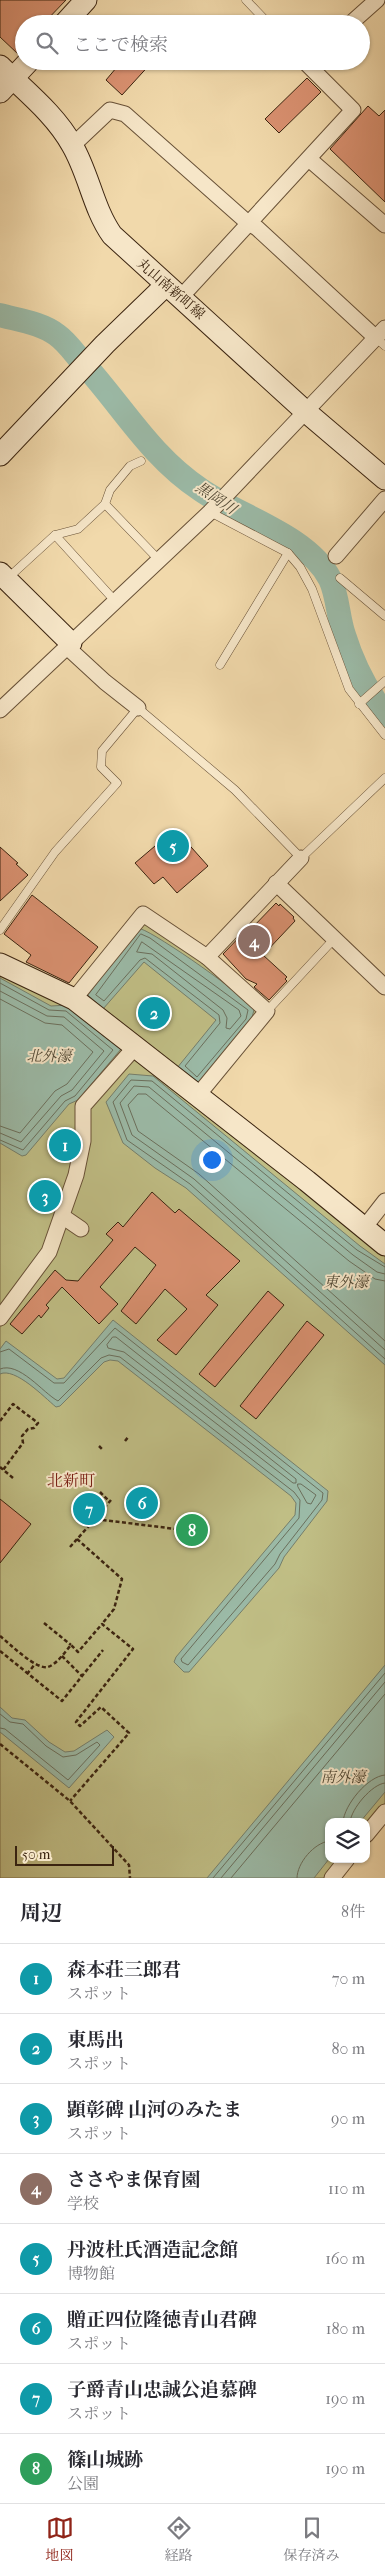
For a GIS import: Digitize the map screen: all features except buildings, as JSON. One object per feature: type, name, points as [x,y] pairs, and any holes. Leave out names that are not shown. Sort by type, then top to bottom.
[{"type":"street","points":[[72,15],[86,0]]},
{"type":"street","points":[[360,15],[377,0]]},
{"type":"street","points":[[4,79],[16,70]]},
{"type":"street","points":[[0,455],[105,344],[174,291],[248,223],[353,110],[313,70]]},
{"type":"street","name":"丸山南新町線","points":[[4,79],[57,122],[72,146],[103,223],[112,235],[138,261],[174,291],[305,411],[385,480]]},
{"type":"street","points":[[0,710],[210,512],[305,411],[382,337],[257,228],[248,223],[125,114],[110,110],[72,146]]},
{"type":"street","points":[[309,159],[385,225]]},
{"type":"street","points":[[336,556],[385,499]]},
{"type":"street","points":[[3,576],[105,682],[138,708]]},
{"type":"street","points":[[207,957],[301,858]]},
{"type":"street","points":[[276,883],[385,987]]},
{"type":"street","points":[[74,999],[143,914],[207,957],[268,1011],[198,1095]]},
{"type":"street","points":[[0,964],[74,999],[198,1095],[385,1245]]},
{"type":"street","points":[[0,1318],[49,1252],[76,1175],[83,1141],[83,1106],[136,1046]]},
{"type":"street","points":[[364,1228],[385,1201]]},
{"type":"street","points":[[62,1216],[81,1229]]},
{"type":"street","points":[[370,1830],[385,1812]]},
{"type":"street","points":[[332,1878],[344,1863]]},
{"type":"lane","points":[[246,0],[260,15]]},
{"type":"lane","points":[[3,576],[55,535],[78,529],[105,504],[110,490],[130,466],[141,461]]},
{"type":"lane","points":[[105,504],[159,560]]},
{"type":"lane","points":[[210,512],[288,553],[300,567],[312,590],[349,689],[385,735]]},
{"type":"lane","points":[[55,535],[116,601]]},
{"type":"lane","points":[[220,665],[288,553]]},
{"type":"lane","points":[[340,578],[385,616]]},
{"type":"lane","points":[[359,704],[384,685]]},
{"type":"lane","points":[[0,930],[55,852],[117,783],[101,767],[102,751],[138,708],[235,790],[301,858],[385,778]]},
{"type":"lane","points":[[268,1011],[334,939]]},
{"type":"path","points":[[0,1421],[13,1404],[38,1423],[34,1428],[28,1429],[22,1436],[23,1443],[1,1468],[13,1478]]},
{"type":"path","points":[[126,1441],[129,1436]]},
{"type":"path","points":[[99,1446],[103,1450]]},
{"type":"path","points":[[70,1547],[110,1501],[100,1492]]},
{"type":"path","points":[[95,1519],[176,1529],[188,1514]]},
{"type":"path","points":[[44,1623],[78,1652],[114,1609],[122,1578],[77,1539]]},
{"type":"path","points":[[70,1801],[129,1732],[101,1707],[80,1726],[76,1722],[133,1649],[102,1624]]},
{"type":"path","points":[[0,1636],[35,1664],[49,1667],[71,1645]]},
{"type":"path","points":[[0,1651],[62,1701],[103,1650]]},
{"type":"path","points":[[62,1656],[82,1676]]},
{"type":"path","points":[[27,1674],[35,1664]]},
{"type":"path","points":[[0,1744],[70,1801],[129,1865],[130,1878]]},
{"type":"shaded area","points":[[149,917],[267,1010],[194,1096],[385,1252],[385,1804],[370,1823],[370,1818],[325,1818],[325,1863],[339,1863],[327,1878],[0,1878],[0,972],[61,1003]]},
{"type":"water","points":[[141,929],[165,942],[201,966],[236,993],[254,1010],[251,1021],[197,1086],[177,1068],[216,1020],[144,962],[103,1009],[88,995],[136,931]]},
{"type":"water","name":"北外濠","points":[[0,978],[51,1006],[68,1005],[121,1049],[78,1100],[69,1104],[26,1155],[22,1156],[0,1143]]},
{"type":"water","name":"東外濠","points":[[129,1074],[153,1076],[360,1246],[385,1264],[385,1365],[186,1188],[155,1168],[123,1143],[106,1102]]},
{"type":"water","points":[[113,1320],[328,1491],[327,1501],[284,1557],[279,1568],[189,1672],[184,1672],[174,1662],[176,1657],[295,1515],[296,1503],[291,1496],[118,1361],[110,1360],[104,1362],[60,1406],[56,1407],[21,1379],[6,1373],[0,1374],[0,1349],[6,1341],[57,1379],[64,1378]]},
{"type":"water","name":"南外濠","points":[[385,1665],[385,1792],[363,1818],[325,1818],[326,1863],[314,1878],[207,1878]]},
{"type":"water","points":[[0,1707],[12,1718],[25,1720],[49,1742],[65,1752],[74,1751],[107,1730],[114,1737],[69,1788],[0,1732]]},
{"type":"waterway","name":"黒岡川","points":[[0,315],[37,325],[61,338],[152,446],[183,477],[217,500],[290,539],[320,564],[333,586],[342,628],[356,667],[366,687],[385,715]]},
{"type":"place","name":"丹波杜氏酒造記念館","points":[[173,846]]},
{"type":"place","name":"ささやま保育園","points":[[254,941]]},
{"type":"place","name":"東馬出","points":[[154,1013]]},
{"type":"place","name":"森本荘三郎君","points":[[65,1145]]},
{"type":"place","name":"顕彰碑 山河のみたま","points":[[45,1196]]},
{"type":"place","name":"贈正四位隆徳青山君碑","points":[[142,1503]]},
{"type":"place","name":"子爵青山忠誠公追慕碑","points":[[89,1509]]},
{"type":"place","name":"篠山城跡","points":[[192,1530]]},
{"type":"district","name":"北新町","points":[[71,1480]]}]
